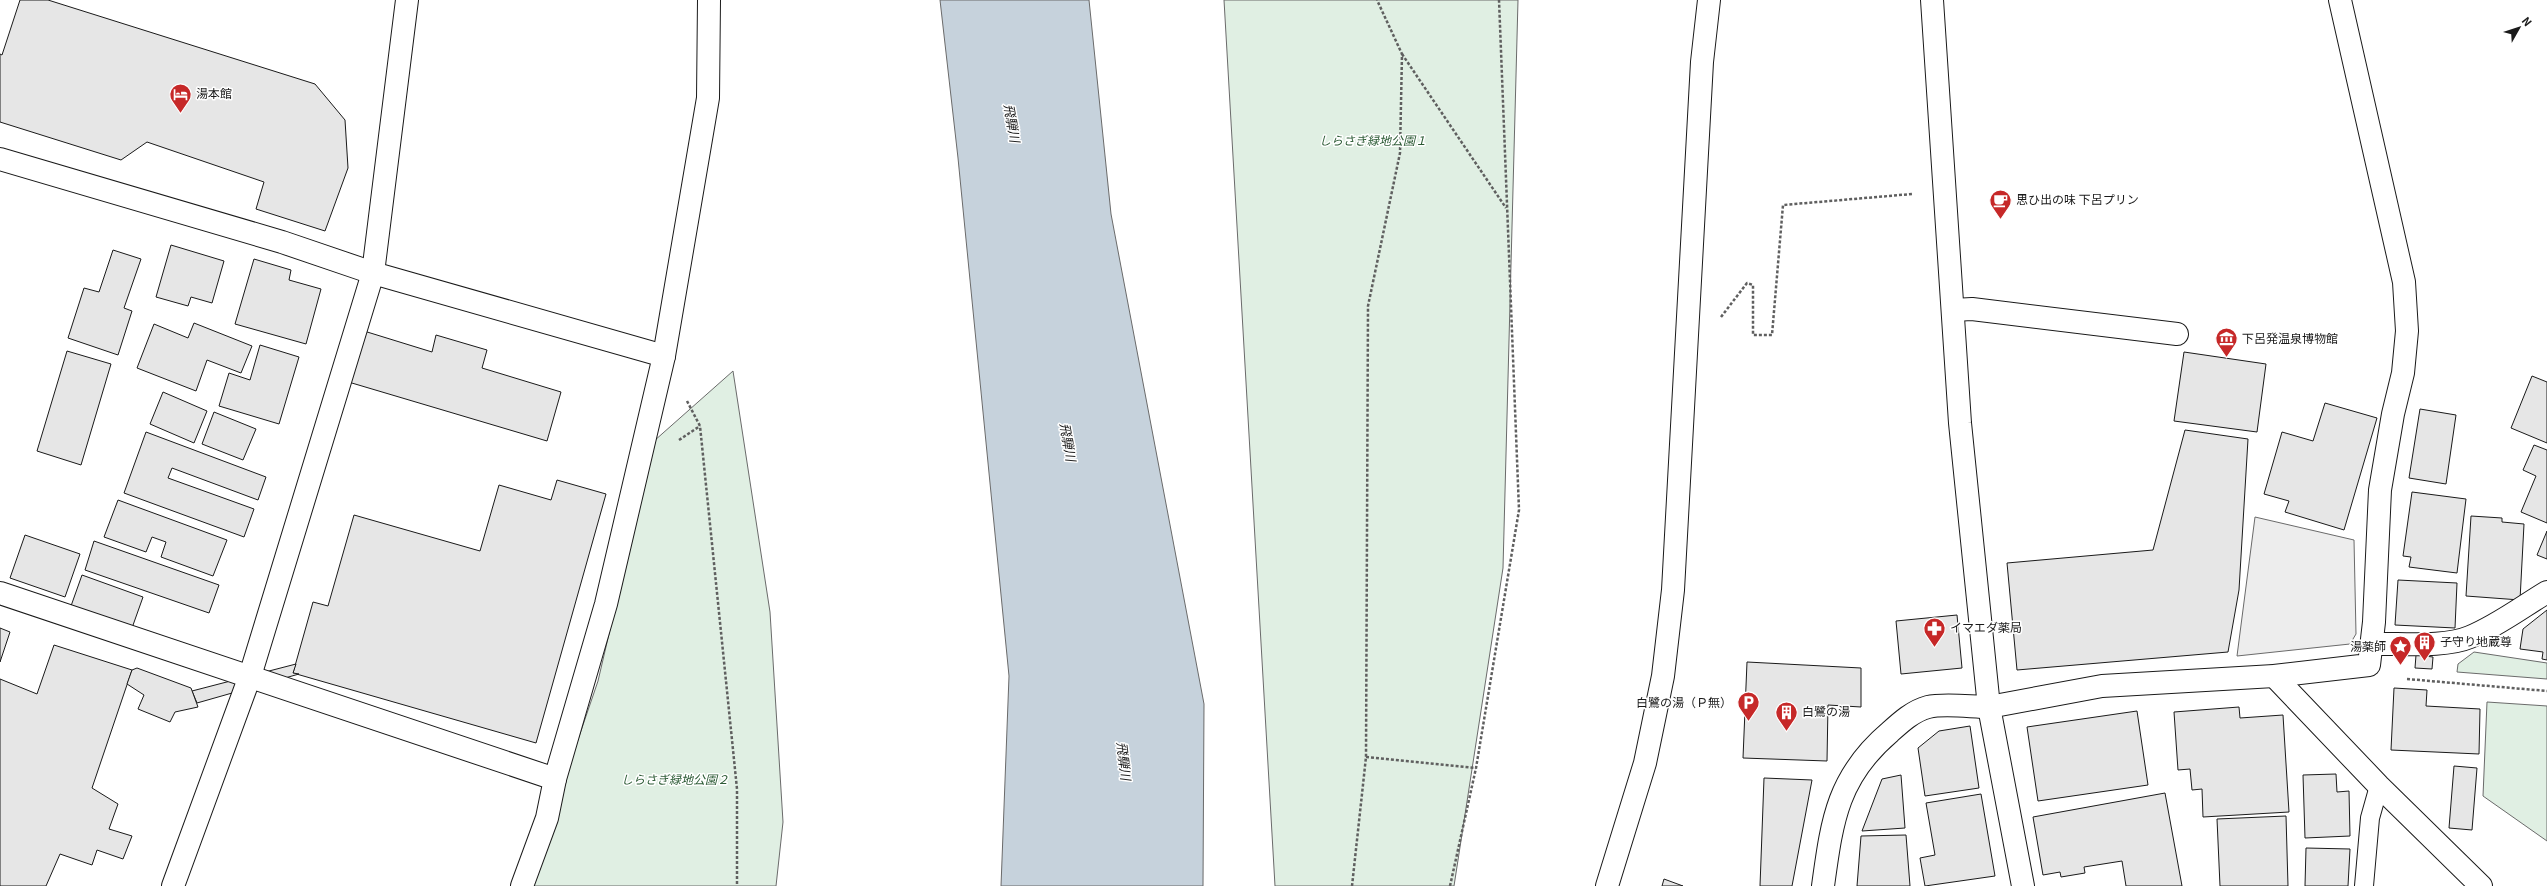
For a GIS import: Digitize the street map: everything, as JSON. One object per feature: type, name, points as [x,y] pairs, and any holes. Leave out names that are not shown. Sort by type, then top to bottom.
[{"type":"street","points":[[173,886],[250,676],[373,273],[407,0]]},
{"type":"street","points":[[522,886],[547,818],[555,779],[606,604],[664,356],[708,98],[709,0]]},
{"type":"street","points":[[1607,886],[1645,763],[1663,676],[1673,590],[1702,62],[1709,0]]},
{"type":"street","points":[[1932,0],[1960,423],[1989,707],[2023,886]]},
{"type":"street","points":[[1823,886],[1829,842],[1841,794],[1859,764],[1882,738],[1909,715],[1928,707],[1989,707],[2102,686],[2274,676],[2369,664],[2372,644],[2380,490],[2393,414],[2402,374],[2407,331],[2404,282],[2340,0]]},
{"type":"street","points":[[0,159],[282,242],[373,273],[664,356]]},
{"type":"street","points":[[1953,310],[1972,309],[2177,334]]},
{"type":"street","points":[[2372,644],[2447,642],[2469,638],[2547,592]]},
{"type":"street","points":[[0,593],[555,779]]},
{"type":"street","points":[[2274,676],[2379,786],[2480,886]]},
{"type":"lane","points":[[2364,886],[2370,818],[2379,786]]},
{"type":"path","points":[[1377,0],[1402,54],[1506,208]]},
{"type":"path","points":[[1450,886],[1476,768],[1519,510],[1499,0]]},
{"type":"path","points":[[1352,886],[1366,757],[1368,306],[1400,153],[1402,54]]},
{"type":"path","points":[[1688,330],[1712,330],[1747,283],[1753,285],[1753,335],[1772,335],[1783,205],[1945,191]]},
{"type":"path","points":[[664,356],[700,426],[737,789],[738,886]]},
{"type":"path","points":[[2399,678],[2546,690]]},
{"type":"path","points":[[1366,757],[1476,768]]},
{"type":"green space","name":"しらさぎ緑地公園１","points":[[1224,0],[1518,0],[1503,568],[1454,886],[1275,886]]},
{"type":"green space","name":"しらさぎ緑地公園２","points":[[733,371],[770,612],[783,822],[776,886],[528,886],[598,681],[654,441]]},
{"type":"green space","points":[[2474,652],[2547,663],[2547,679],[2457,672],[2458,664]]},
{"type":"green space","points":[[2487,702],[2547,706],[2547,841],[2483,796]]},
{"type":"shaded area","points":[[2255,517],[2354,540],[2356,634],[2350,644],[2237,656]]},
{"type":"water","name":"飛騨川","points":[[940,0],[1089,0],[1111,214],[1204,704],[1203,886],[1001,886],[1009,676],[958,158]]},
{"type":"building","points":[[20,0],[48,0],[315,84],[345,120],[348,168],[325,231],[256,209],[264,182],[147,142],[121,160],[0,122],[0,54],[2,55]]},
{"type":"building","points":[[171,245],[224,261],[212,303],[191,297],[188,306],[156,297]]},
{"type":"building","points":[[113,250],[141,259],[124,308],[132,311],[118,355],[68,338],[84,288],[99,292]]},
{"type":"building","points":[[254,259],[291,270],[289,280],[321,289],[306,344],[235,324]]},
{"type":"building","points":[[194,323],[252,346],[241,373],[207,360],[196,391],[137,368],[154,324],[188,338]]},
{"type":"building","points":[[351,327],[432,352],[436,335],[487,350],[482,368],[561,392],[547,441],[335,378]]},
{"type":"building","points":[[260,345],[299,357],[279,424],[219,406],[229,373],[250,380]]},
{"type":"building","points":[[67,351],[111,364],[81,465],[37,451]]},
{"type":"building","points":[[2184,352],[2266,364],[2257,432],[2174,421]]},
{"type":"building","points":[[2532,376],[2547,382],[2547,443],[2511,428]]},
{"type":"building","points":[[163,392],[207,411],[194,443],[150,424]]},
{"type":"building","points":[[2325,403],[2377,418],[2344,530],[2285,512],[2289,501],[2264,494],[2282,432],[2313,441]]},
{"type":"building","points":[[2420,409],[2456,415],[2446,484],[2409,478]]},
{"type":"building","points":[[214,412],[256,429],[243,460],[202,444]]},
{"type":"building","points":[[2185,430],[2248,439],[2239,590],[2228,652],[2017,670],[2007,563],[2153,550]]},
{"type":"building","points":[[146,432],[266,477],[258,500],[172,468],[168,478],[254,509],[244,537],[124,493]]},
{"type":"building","points":[[2534,445],[2547,450],[2547,523],[2521,512],[2536,476],[2523,470]]},
{"type":"building","points":[[557,480],[606,494],[536,743],[293,673],[313,602],[328,606],[354,515],[480,551],[499,485],[551,500]]},
{"type":"building","points":[[2412,492],[2466,499],[2457,573],[2409,567],[2411,557],[2403,556]]},
{"type":"building","points":[[118,500],[227,540],[213,576],[161,557],[166,542],[152,537],[146,552],[104,537]]},
{"type":"building","points":[[2471,516],[2502,518],[2502,522],[2524,524],[2520,600],[2466,596]]},
{"type":"building","points":[[2547,531],[2547,559],[2537,555]]},
{"type":"building","points":[[25,535],[80,554],[65,597],[10,578]]},
{"type":"building","points":[[94,541],[219,585],[209,613],[85,570]]},
{"type":"building","points":[[82,575],[143,597],[132,628],[71,606]]},
{"type":"building","points":[[2398,580],[2457,583],[2455,628],[2395,625]]},
{"type":"building","points":[[2547,610],[2547,660],[2542,659],[2543,652],[2520,649],[2523,629]]},
{"type":"building","points":[[1957,615],[1962,668],[1901,674],[1896,621]]},
{"type":"building","points":[[0,628],[10,632],[0,662]]},
{"type":"building","points":[[54,645],[132,670],[92,788],[118,804],[109,829],[132,836],[123,859],[97,850],[92,865],[60,854],[46,886],[0,886],[0,679],[37,694]]},
{"type":"building","name":"子守り地蔵尊","points":[[2416,655],[2433,657],[2432,669],[2415,668]]},
{"type":"building","name":"白鷺の湯","points":[[1747,662],[1861,668],[1861,707],[1828,705],[1827,761],[1743,758]]},
{"type":"building","points":[[296,664],[293,673],[299,674],[197,703],[192,691]]},
{"type":"building","points":[[137,668],[191,688],[198,707],[175,712],[170,722],[138,709],[144,695],[127,684],[132,670]]},
{"type":"building","points":[[2394,688],[2427,690],[2426,706],[2480,709],[2479,754],[2391,750]]},
{"type":"building","points":[[2239,707],[2240,718],[2283,715],[2289,812],[2203,817],[2202,789],[2192,790],[2190,769],[2178,770],[2174,712]]},
{"type":"building","points":[[2137,711],[2148,785],[2038,801],[2027,727]]},
{"type":"building","points":[[1970,726],[1979,788],[1925,796],[1918,748],[1939,731]]},
{"type":"building","points":[[2454,766],[2477,768],[2472,830],[2449,828]]},
{"type":"building","points":[[2336,774],[2337,792],[2349,791],[2350,836],[2305,838],[2303,775]]},
{"type":"building","points":[[1901,775],[1905,828],[1862,831],[1882,779]]},
{"type":"building","points":[[1764,778],[1812,780],[1792,886],[1760,886]]},
{"type":"building","points":[[2165,793],[2182,886],[2126,886],[2122,861],[2084,867],[2085,873],[2061,877],[2060,872],[2043,875],[2033,817]]},
{"type":"building","points":[[1981,794],[1995,876],[1925,886],[1920,858],[1935,855],[1926,803]]},
{"type":"building","points":[[2286,816],[2288,886],[2220,886],[2217,819]]},
{"type":"building","points":[[1906,835],[1910,886],[1857,886],[1861,836]]},
{"type":"building","points":[[2306,848],[2350,849],[2348,886],[2305,886]]},
{"type":"building","points":[[1664,879],[1683,886],[1662,886]]},
{"type":"place","name":"湯本館","points":[[181,114]]},
{"type":"place","name":"思ひ出の味 下呂プリン","points":[[2000,220]]},
{"type":"place","name":"下呂発温泉博物館","points":[[2226,358]]},
{"type":"place","name":"イマエダ薬局","points":[[1935,648]]},
{"type":"place","name":"子守り地蔵尊","points":[[2424,662]]},
{"type":"place","name":"湯薬師","points":[[2401,666]]},
{"type":"place","name":"白鷺の湯（Ｐ無）","points":[[1748,722]]},
{"type":"place","name":"白鷺の湯","points":[[1786,732]]}]
